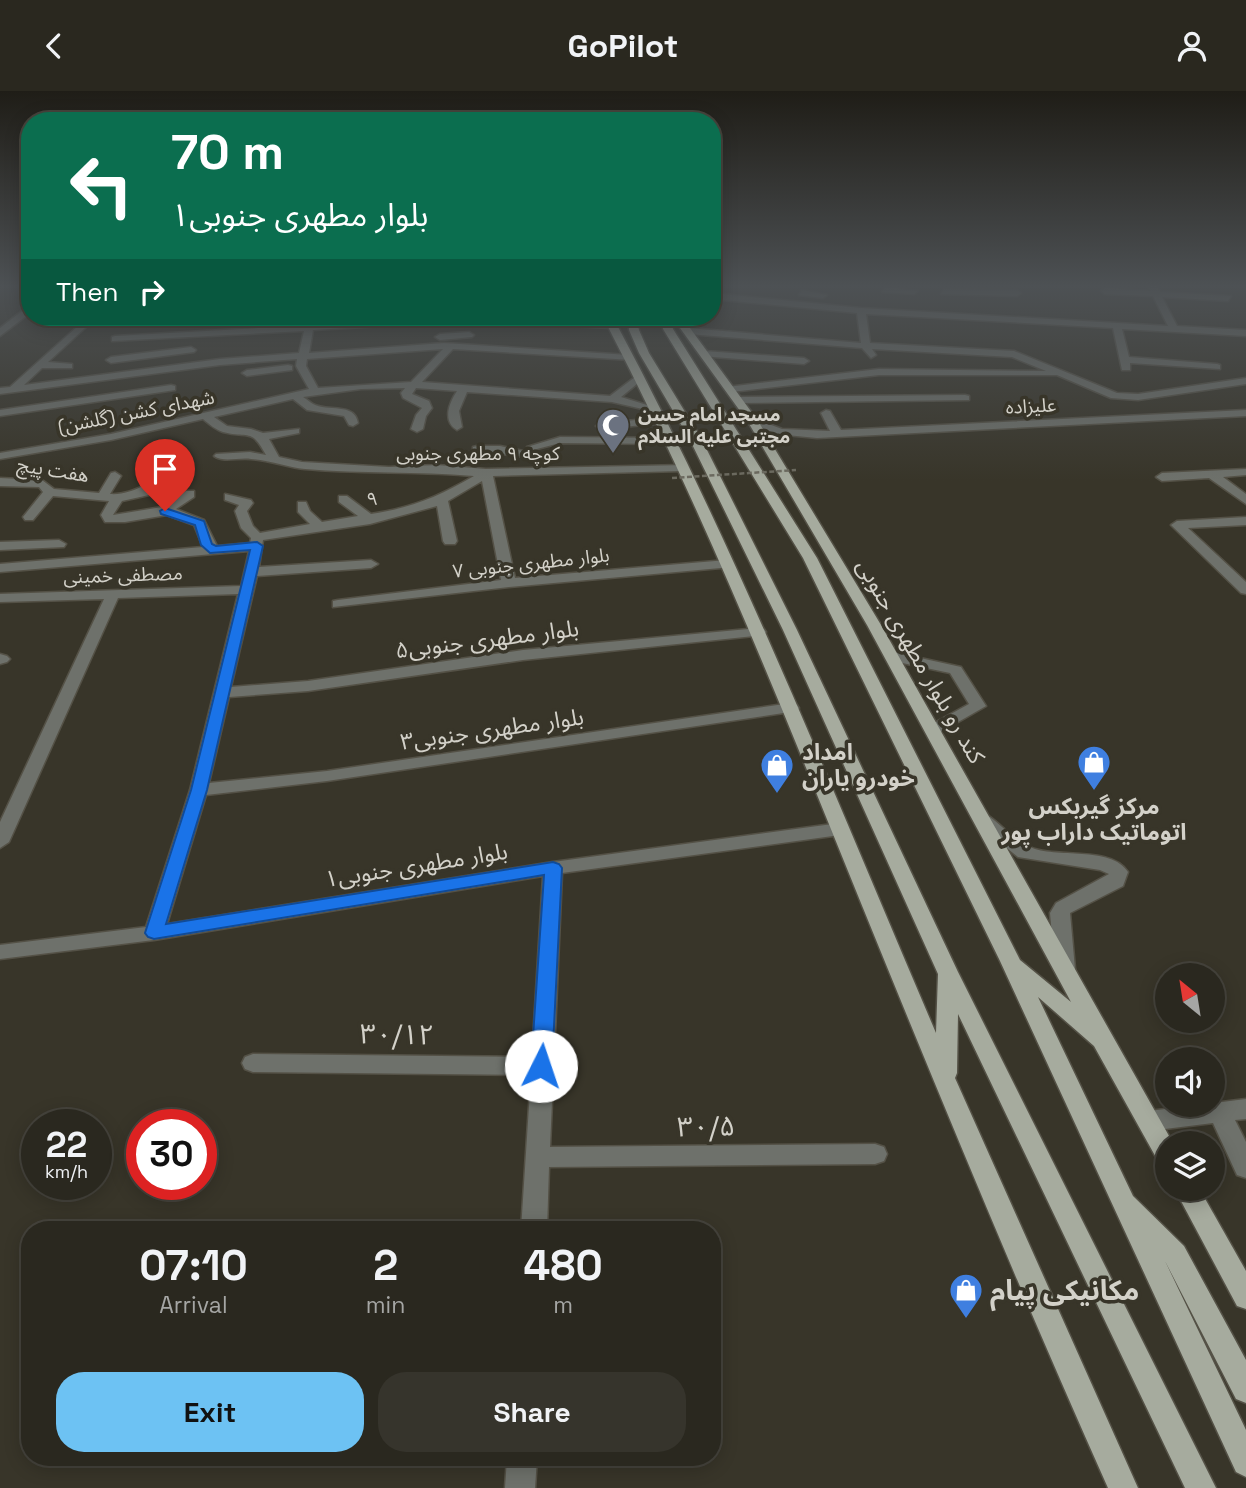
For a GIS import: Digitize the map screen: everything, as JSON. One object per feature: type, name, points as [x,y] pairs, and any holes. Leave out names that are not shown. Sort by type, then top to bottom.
[{"type":"main road","points":[[625,350],[671,441],[677,472],[727,564],[759,632],[1060,1352],[1122,1488]]},
{"type":"main road","points":[[643,350],[709,468],[790,630],[948,972],[1201,1488]]},
{"type":"main road","points":[[682,352],[702,352]]},
{"type":"main road","points":[[682,352],[810,558],[1010,961],[1116,1192],[1246,1462]]},
{"type":"main road","name":"کند رو بلوار مطهری جنوبی","points":[[702,352],[753,421],[893,657],[1155,1132]]},
{"type":"main road","points":[[671,441],[709,468]]},
{"type":"main road","points":[[810,558],[820,534]]},
{"type":"main road","points":[[1010,961],[1102,1040]]},
{"type":"main road","points":[[946,1082],[948,972]]},
{"type":"main road","points":[[1116,1192],[1175,1254],[1246,1389]]},
{"type":"main road","points":[[1193,1201],[1246,1297]]},
{"type":"street","points":[[13,389],[56,350]]},
{"type":"street","points":[[154,355],[155,350]]},
{"type":"street","points":[[111,360],[190,350]]},
{"type":"street","points":[[0,391],[207,350]]},
{"type":"street","points":[[252,350],[305,356],[397,350]]},
{"type":"street","points":[[306,350],[315,391]]},
{"type":"street","points":[[247,373],[305,356],[350,350]]},
{"type":"street","points":[[417,429],[421,415],[427,408],[425,403],[404,401],[406,393],[444,350]]},
{"type":"street","points":[[500,350],[629,358]]},
{"type":"street","points":[[868,350],[879,372]]},
{"type":"street","points":[[934,350],[1014,354],[1115,396],[1138,397],[1246,381]]},
{"type":"street","points":[[1123,350],[1125,364],[1217,367]]},
{"type":"street","points":[[702,352],[804,361]]},
{"type":"street","points":[[39,365],[69,366]]},
{"type":"street","points":[[731,389],[879,372],[1063,374]]},
{"type":"street","points":[[29,375],[59,375]]},
{"type":"street","points":[[612,399],[639,377]]},
{"type":"street","name":"شهدای کشن (گلشن)","points":[[0,456],[111,437],[315,391],[414,385],[465,388],[630,401],[659,416]]},
{"type":"street","points":[[0,413],[171,388]]},
{"type":"street","points":[[457,427],[453,421],[454,409],[457,398],[465,388]]},
{"type":"street","points":[[296,395],[311,408],[347,413],[352,417],[353,423]]},
{"type":"street","points":[[738,400],[965,397]]},
{"type":"street","points":[[1138,397],[1158,417]]},
{"type":"street","points":[[826,413],[837,433]]},
{"type":"street","name":"علیزاده","points":[[753,421],[780,432],[817,435],[1246,413]]},
{"type":"street","points":[[601,426],[659,416]]},
{"type":"street","points":[[207,417],[224,429],[251,432],[262,437],[295,431]]},
{"type":"street","points":[[529,433],[527,444],[535,451]]},
{"type":"street","name":"علیزاده","points":[[770,449],[817,435]]},
{"type":"street","points":[[262,437],[263,460]]},
{"type":"street","points":[[477,449],[535,451],[559,440],[671,441]]},
{"type":"street","points":[[527,472],[535,451]]},
{"type":"street","name":"کوچه ۹ مطهری جنوبی","points":[[220,456],[250,455],[263,460],[302,465],[363,463],[388,471],[438,469],[486,473],[677,472]]},
{"type":"street","points":[[388,471],[395,457]]},
{"type":"street","points":[[1162,477],[1244,472]]},
{"type":"street","points":[[486,473],[509,583]]},
{"type":"street","name":"۹","points":[[0,568],[214,550],[318,526],[350,527],[442,500],[486,473]]},
{"type":"street","points":[[1212,474],[1246,500]]},
{"type":"street","points":[[103,496],[116,476]]},
{"type":"street","name":"هفت پیچ","points":[[0,482],[42,484],[50,492],[117,498],[107,515],[109,519],[131,523],[165,511]]},
{"type":"street","points":[[117,498],[145,492],[161,482]]},
{"type":"street","points":[[29,517],[50,492]]},
{"type":"street","points":[[165,511],[190,494]]},
{"type":"street","points":[[154,933],[199,790],[257,541],[247,528],[241,510],[247,503],[229,497]]},
{"type":"street","points":[[343,499],[370,520]]},
{"type":"street","points":[[442,500],[450,541]]},
{"type":"street","points":[[302,505],[304,512],[318,526]]},
{"type":"street","points":[[165,511],[200,523],[207,545],[214,550]]},
{"type":"street","points":[[401,513],[406,527]]},
{"type":"street","points":[[1246,521],[1177,525],[1246,590]]},
{"type":"street","points":[[0,546],[59,544]]},
{"type":"street","points":[[251,572],[371,563]]},
{"type":"street","name":"۷ بلوار مطهری جنوبی","points":[[338,604],[509,583],[727,564]]},
{"type":"street","name":"مصطفی خمینی","points":[[0,599],[247,590]]},
{"type":"street","points":[[0,842],[113,595]]},
{"type":"street","name":"۵بلوار مطهری جنوبی","points":[[221,693],[308,686],[523,655],[759,632]]},
{"type":"street","points":[[893,657],[956,670],[978,705],[933,730]]},
{"type":"street","name":"بلوار مطهری جنوبی۳","points":[[199,790],[327,776],[791,708]]},
{"type":"street","points":[[984,821],[1024,853],[1105,865],[1119,872],[1116,881],[1063,908],[1060,913],[1065,969]]},
{"type":"street","name":"۱بلوار مطهری جنوبی","points":[[0,953],[154,933],[553,868],[840,829]]},
{"type":"street","points":[[534,1221],[553,868]]},
{"type":"street","name":"۳۰/۱۲","points":[[253,1063],[541,1066]]},
{"type":"street","points":[[1225,1111],[1246,1108]]},
{"type":"street","points":[[1149,1121],[1181,1117]]},
{"type":"street","points":[[1222,1117],[1246,1168]]},
{"type":"street","name":"۳۰/۵","points":[[538,1157],[875,1154]]},
{"type":"street","points":[[520,1488],[521,1466]]},
{"type":"path","points":[[677,472],[796,470]]},
{"type":"place","name":"مسجد امام حسن مجتبی علیه السلام","points":[[613,455]]},
{"type":"place","name":"مرکز گیربکس اتوماتیک داراب پور","points":[[1094,792]]},
{"type":"place","name":"امداد خودرو یاران","points":[[777,795]]},
{"type":"place","name":"مکانیکی پیام","points":[[966,1320]]},
{"type":"route","points":[[165,511],[200,523],[202,536],[214,550],[257,546],[199,790],[154,933],[553,868],[541,1066]]}]
